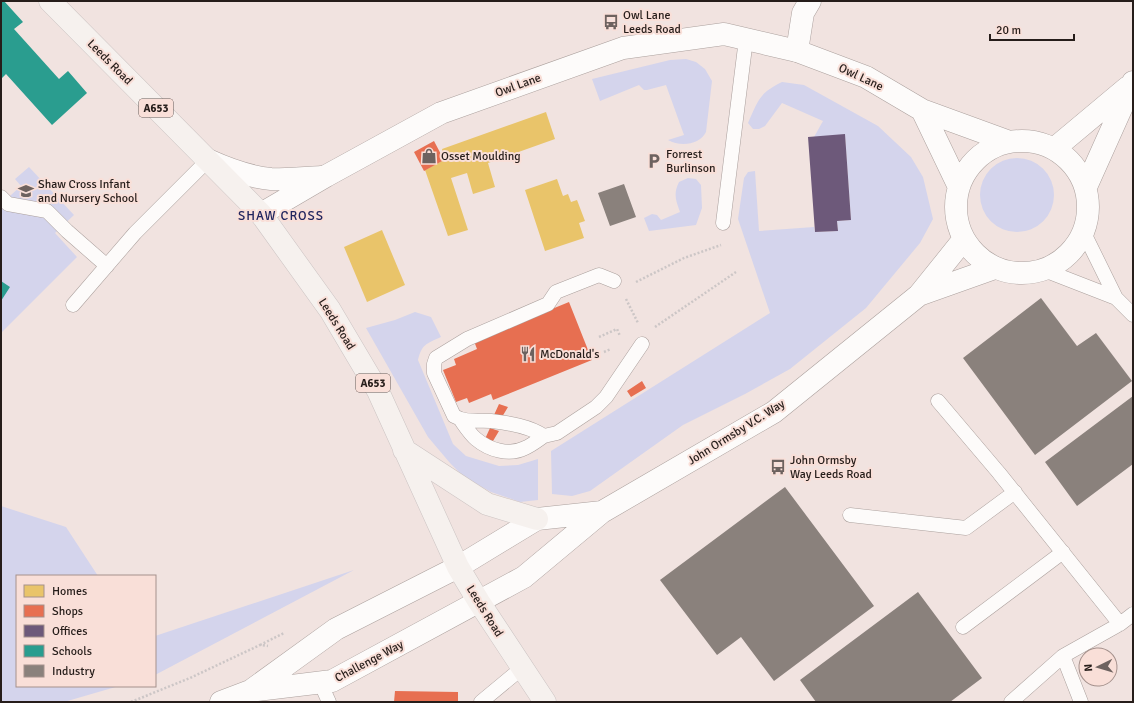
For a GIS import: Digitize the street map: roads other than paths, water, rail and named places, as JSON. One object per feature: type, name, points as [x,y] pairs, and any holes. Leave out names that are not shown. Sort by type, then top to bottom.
[{"type":"main road","name":"Leeds Road","points":[[50,1],[261,214],[330,310],[378,391],[458,567],[479,602],[545,702]]},
{"type":"main road","points":[[797,51],[803,13],[810,1]]},
{"type":"main road","name":"Owl Lane","points":[[261,214],[326,176],[441,113],[623,48],[724,34],[797,51],[866,77],[922,110],[1008,141]]},
{"type":"main road","points":[[1055,148],[1133,83]]},
{"type":"main road","points":[[1086,187],[1133,83]]},
{"type":"main road","points":[[922,110],[959,187]]},
{"type":"main road","points":[[1030,140],[1055,148],[1073,163],[1086,187],[1089,210],[1084,233],[1071,252],[1044,270],[1021,274],[995,268],[976,255],[964,238],[956,216],[959,187],[969,166],[986,150],[1008,141],[1030,140]]},
{"type":"main road","points":[[208,160],[232,170],[259,178],[273,179],[326,176]]},
{"type":"main road","points":[[919,295],[964,238]]},
{"type":"main road","points":[[919,295],[995,268]]},
{"type":"main road","name":"John Ormsby V.C. Way","points":[[479,602],[524,577],[602,512],[774,412],[919,295]]},
{"type":"main road","points":[[404,450],[487,504],[538,519]]},
{"type":"main road","name":"John Ormsby V.C. Way","points":[[458,567],[538,519],[602,512]]},
{"type":"main road","name":"Challenge Way","points":[[250,691],[336,630],[458,567]]},
{"type":"main road","name":"Challenge Way","points":[[221,702],[250,691],[332,681],[479,602]]},
{"type":"lane","points":[[723,223],[746,39]]},
{"type":"lane","points":[[73,304],[135,233],[208,160]]},
{"type":"lane","points":[[1,197],[8,204],[47,211],[67,231],[107,266]]},
{"type":"lane","points":[[1084,233],[1116,298],[1133,315]]},
{"type":"lane","points":[[1044,270],[1116,298]]},
{"type":"lane","points":[[544,436],[517,425],[490,421],[470,421],[454,416],[434,373],[436,358],[467,339],[548,304],[556,292],[599,276],[614,280]]},
{"type":"lane","points":[[460,419],[475,438],[487,446],[506,452],[516,452],[526,448],[544,436],[557,432],[596,407],[606,396],[642,344]]},
{"type":"lane","points":[[938,401],[1015,492],[1120,624]]},
{"type":"lane","points":[[850,515],[966,528],[1015,492]]},
{"type":"lane","points":[[963,627],[1063,552]]},
{"type":"lane","points":[[1011,702],[1063,656],[1120,624],[1133,614]]},
{"type":"lane","points":[[1063,656],[1081,702]]},
{"type":"lane","points":[[481,702],[522,668]]},
{"type":"lane","points":[[320,682],[329,702]]},
{"type":"place","name":"Owl Lane Leeds Road","points":[[611,22]]},
{"type":"place","name":"Osset Moulding","points":[[429,156]]},
{"type":"place","name":"Forrest Burlinson","points":[[654,161]]},
{"type":"place","name":"Shaw Cross Infant and Nursery School","points":[[26,191]]},
{"type":"place","name":"McDonald's","points":[[528,354]]},
{"type":"place","name":"John Ormsby Way Leeds Road","points":[[778,467]]},
{"type":"district","name":"SHAW CROSS","points":[[281,215]]}]
